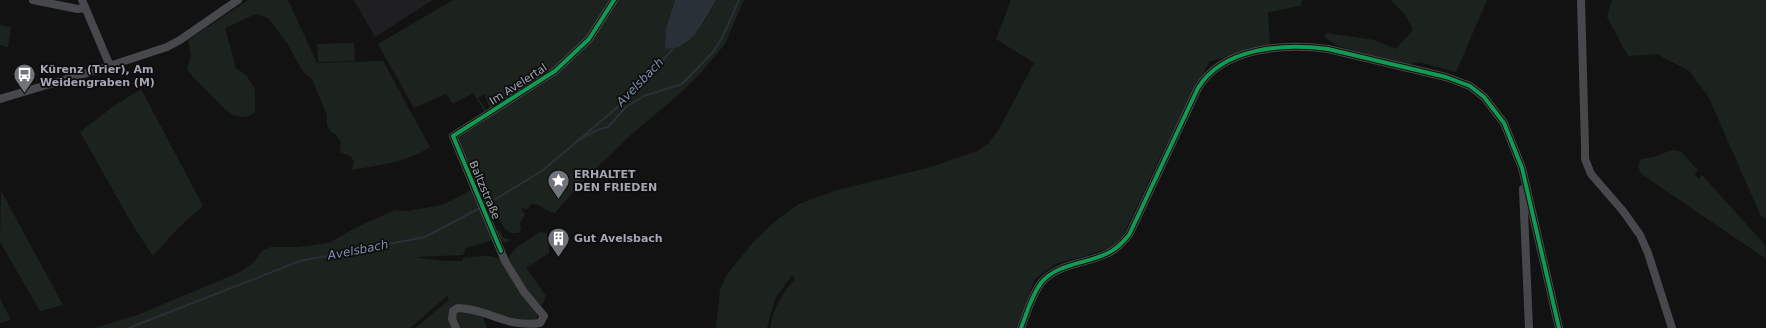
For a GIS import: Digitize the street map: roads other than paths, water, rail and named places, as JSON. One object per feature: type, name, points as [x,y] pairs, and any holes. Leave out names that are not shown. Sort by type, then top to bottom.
[{"type":"street","points":[[33,0],[78,9],[85,8]]},
{"type":"street","points":[[82,0],[110,66]]},
{"type":"street","points":[[0,99],[110,66],[173,44],[238,0]]},
{"type":"street","name":"Im Avelertal","points":[[453,136],[555,71],[589,39],[614,0]]},
{"type":"street","points":[[1581,0],[1587,167],[1640,235],[1648,253],[1672,328]]},
{"type":"street","points":[[1022,328],[1035,292],[1042,282],[1062,268],[1077,265],[1108,253],[1121,245],[1129,235],[1202,81],[1219,66],[1241,56],[1275,48],[1315,47],[1446,77],[1470,86],[1484,97],[1504,123],[1522,168],[1560,328]]},
{"type":"street","name":"Baltzstraße","points":[[453,136],[505,260],[524,292],[542,312],[543,320],[540,323],[526,327],[516,326],[475,312],[458,308],[453,311],[452,316],[456,328]]},
{"type":"street","points":[[1522,168],[1529,328]]},
{"type":"waterway","name":"Avelsbach","points":[[577,141],[597,130],[608,127],[626,107],[644,96],[682,84],[713,52],[722,38],[739,0]]},
{"type":"waterway","name":"Avelsbach","points":[[484,206],[542,171],[626,100],[672,50]]},
{"type":"waterway","name":"Avelsbach","points":[[129,328],[300,261],[425,237],[480,208]]},
{"type":"place","name":"Kürenz (Trier), Am Weidengraben (M)","points":[[24,94]]},
{"type":"place","name":"ERHALTET DEN FRIEDEN","points":[[558,200]]},
{"type":"place","name":"Gut Avelsbach","points":[[559,258]]}]
